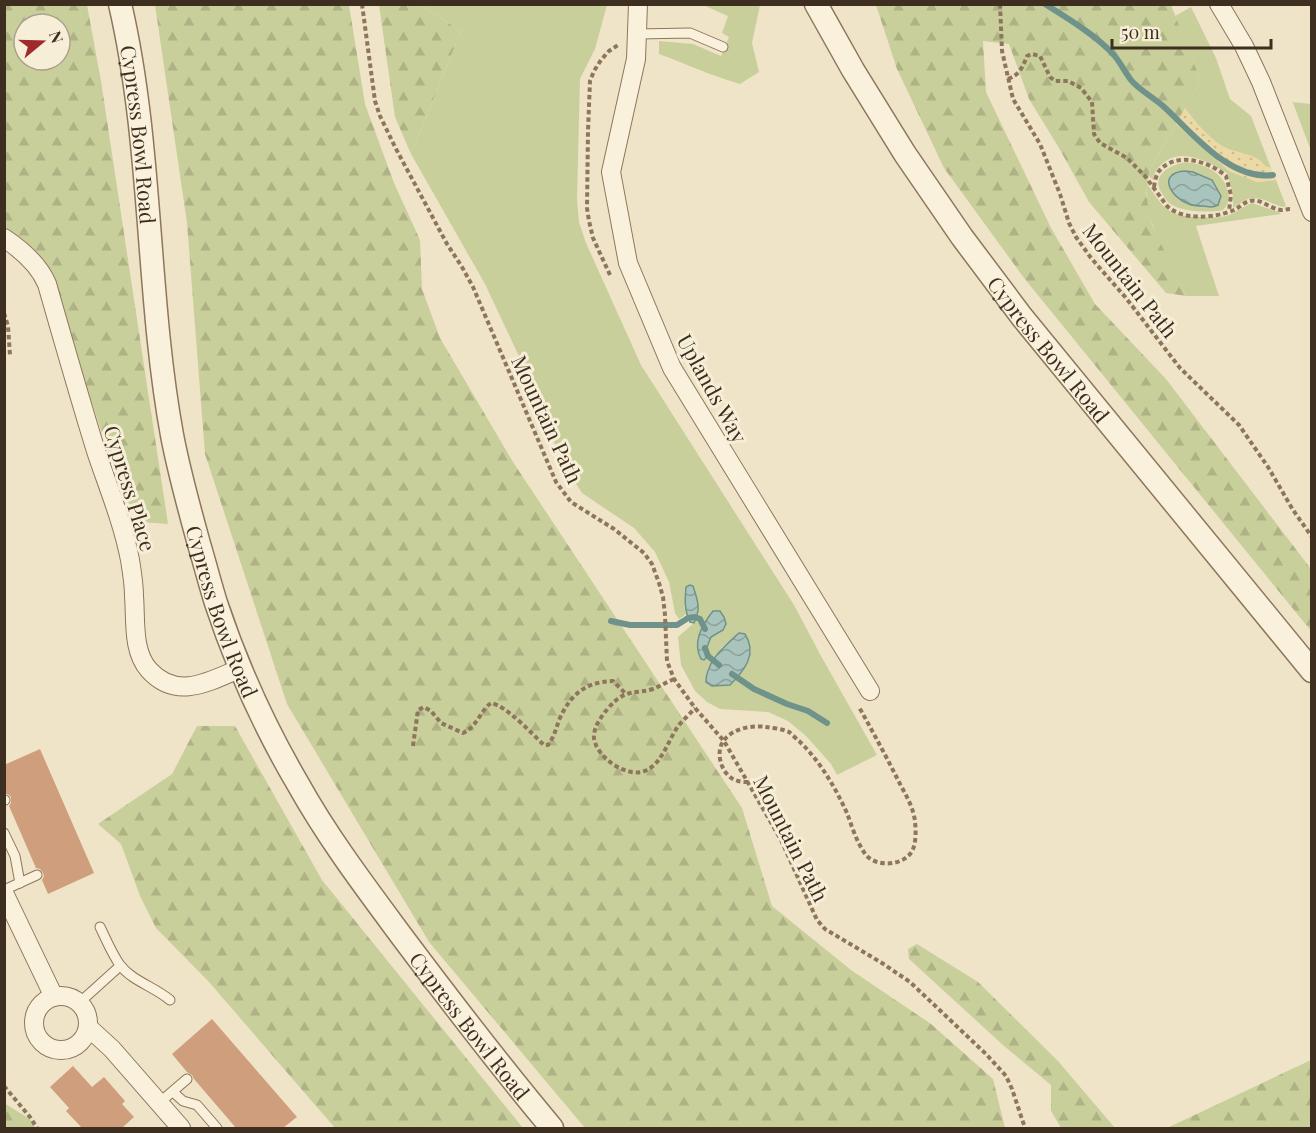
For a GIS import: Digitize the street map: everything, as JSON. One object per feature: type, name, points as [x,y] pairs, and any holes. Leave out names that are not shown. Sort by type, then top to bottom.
[{"type":"street","name":"Cypress Bowl Road","points":[[120,4],[142,144],[161,358],[172,435],[188,504],[216,604],[268,729],[298,785],[374,899],[464,1019],[552,1128]]},
{"type":"street","name":"Uplands Way","points":[[638,4],[636,58],[611,172],[628,263],[672,368],[870,691]]},
{"type":"street","name":"Cypress Bowl Road","points":[[816,4],[853,70],[905,154],[962,237],[1029,326],[1311,671]]},
{"type":"street","points":[[1219,4],[1244,46],[1261,82],[1303,210]]},
{"type":"street","name":"Cypress Place","points":[[4,238],[26,254],[43,274],[48,284],[81,403],[126,543],[133,577],[136,639],[140,656],[154,675],[164,682],[181,687],[195,687],[241,668]]},
{"type":"street","points":[[4,892],[54,997]]},
{"type":"street","points":[[54,997],[67,997],[79,1003],[86,1011],[88,1019],[86,1035],[82,1042],[68,1050],[60,1051],[44,1046],[35,1032],[35,1016],[38,1008],[43,1002],[54,997]]},
{"type":"street","points":[[88,1027],[166,1098],[181,1128]]},
{"type":"lane","points":[[637,34],[690,33],[723,46]]},
{"type":"lane","points":[[4,833],[15,856],[20,883]]},
{"type":"lane","points":[[4,892],[38,875]]},
{"type":"lane","points":[[100,927],[120,966],[170,1000]]},
{"type":"lane","points":[[79,1003],[120,966]]},
{"type":"lane","points":[[166,1098],[187,1079]]},
{"type":"lane","points":[[166,1098],[197,1105],[217,1128]]},
{"type":"path","name":"Mountain Path","points":[[362,4],[375,101],[380,116],[428,210],[473,287],[556,482],[571,502],[615,529],[644,553],[652,564],[659,583],[665,615],[667,661],[674,679],[695,708],[724,741],[781,840],[817,920],[825,929],[910,982],[986,1054],[1006,1076],[1025,1128]]},
{"type":"path","name":"Mountain Path","points":[[1000,4],[1002,51],[1013,99],[1040,144],[1076,237],[1090,258],[1126,298],[1180,368],[1231,417],[1251,441],[1311,537]]},
{"type":"path","points":[[1008,79],[1014,77],[1023,67],[1026,56],[1032,54],[1040,56],[1050,77],[1055,81],[1068,81],[1081,88],[1092,102],[1094,134],[1100,143],[1127,158],[1145,176],[1171,210],[1181,214],[1214,216],[1236,210],[1247,201],[1251,201],[1281,210],[1303,210]]},
{"type":"path","points":[[1154,188],[1159,171],[1171,162],[1189,159],[1212,167],[1226,176],[1231,195],[1229,212]]},
{"type":"path","points":[[4,312],[10,340],[10,355]]},
{"type":"path","points":[[674,679],[651,690],[626,694],[614,702],[595,730],[594,738],[598,749],[620,769],[636,773],[644,772],[653,767],[661,757],[680,725],[695,708]]},
{"type":"path","points":[[413,746],[418,710],[424,707],[431,711],[441,723],[463,733],[475,724],[487,705],[496,704],[520,722],[544,746],[553,739],[568,701],[588,686],[601,681],[613,681],[626,694]]},
{"type":"path","points":[[748,782],[738,782],[729,777],[720,759],[720,748],[733,733],[756,726],[789,732],[823,768]]},
{"type":"path","points":[[4,1086],[37,1128]]},
{"type":"green space","points":[[4,5],[87,5],[101,81],[168,524],[141,522],[122,493],[66,317],[50,275],[5,230]]},
{"type":"green space","points":[[155,5],[349,5],[365,104],[394,183],[420,240],[422,289],[440,338],[513,462],[742,808],[772,906],[851,970],[931,1024],[993,1079],[1005,1128],[585,1128],[429,942],[287,704],[205,454],[187,223]]},
{"type":"green space","points":[[379,5],[421,5],[461,31],[411,154],[395,117]]},
{"type":"green space","points":[[421,5],[607,5],[595,49],[580,79],[577,200],[579,222],[586,243],[641,365],[794,605],[877,755],[837,775],[831,764],[806,736],[788,721],[768,712],[720,709],[707,702],[695,691],[681,665],[678,637],[694,623],[699,614],[684,606],[686,614],[679,619],[675,613],[669,582],[655,552],[634,528],[582,493],[562,462],[524,367],[485,284],[411,154],[461,31]],"holes":[[[713,611],[723,630],[711,637],[706,659],[698,653],[699,640],[701,630]],[[739,633],[746,666],[730,685],[707,669],[721,648]]]},
{"type":"green space","points":[[703,5],[760,5],[752,43],[759,72],[740,84],[659,54],[659,41],[693,44],[721,56],[729,37],[722,33],[728,16]]},
{"type":"green space","points":[[876,5],[1171,5],[1201,81],[1150,169],[1146,194],[1152,225],[1186,296],[1166,293],[1089,202],[1029,99],[1009,44],[983,41],[986,92],[1051,228],[1095,304],[1166,379],[1311,569],[1311,631],[1024,278],[944,168],[897,69]]},
{"type":"green space","points":[[1191,7],[1216,58],[1230,99],[1251,116],[1271,168],[1265,167],[1252,156],[1228,149],[1218,143],[1202,129],[1185,108],[1201,81],[1175,16]]},
{"type":"green space","points":[[1293,103],[1311,104],[1311,151]]},
{"type":"green space","points":[[1176,124],[1229,171],[1257,182],[1276,180],[1286,206],[1250,198],[1233,208],[1232,190],[1227,173],[1204,161],[1187,156],[1171,158],[1163,163],[1156,171],[1153,180],[1149,176],[1150,169]]},
{"type":"green space","points":[[1186,162],[1206,167],[1222,179],[1228,192],[1227,204],[1223,210],[1205,212],[1183,209],[1169,203],[1159,188],[1160,177],[1163,172],[1173,166]]},
{"type":"green space","points":[[1147,184],[1167,210],[1179,215],[1223,217],[1252,203],[1281,214],[1196,226],[1219,296],[1186,296],[1153,227],[1147,198]]},
{"type":"green space","points":[[197,726],[235,726],[322,880],[523,1128],[335,1128],[209,982],[156,928],[140,896],[121,844],[98,824],[172,774]]},
{"type":"green space","points":[[917,944],[978,982],[1058,1061],[1115,1128],[1061,1128],[1051,1111],[1051,1085],[1004,1046],[909,959],[908,949]]},
{"type":"green space","points":[[1311,1060],[1311,1128],[1167,1128]]},
{"type":"green space","points":[[4,1103],[30,1119],[35,1128],[5,1128]]},
{"type":"sand","points":[[1185,108],[1202,129],[1218,143],[1257,159],[1271,168],[1276,180],[1257,182],[1229,171],[1176,124]]},
{"type":"water","points":[[1185,171],[1212,180],[1221,196],[1218,205],[1211,207],[1192,205],[1177,197],[1169,186],[1169,181],[1171,176]]},
{"type":"water","points":[[693,586],[698,605],[694,623],[690,622],[685,605],[686,587]]},
{"type":"water","points":[[713,611],[720,611],[726,624],[723,630],[711,637],[707,647],[708,656],[704,660],[698,653],[698,640],[705,622]]},
{"type":"water","points":[[739,633],[745,634],[749,641],[748,662],[730,685],[712,686],[706,682],[709,667],[717,654]]},
{"type":"building","points":[[40,749],[94,873],[48,894],[42,880],[43,873],[36,868],[9,806],[11,797],[4,793],[4,765]]},
{"type":"building","points":[[212,1019],[297,1117],[283,1128],[236,1128],[172,1054]]},
{"type":"building","points":[[73,1066],[92,1087],[104,1077],[125,1101],[122,1104],[134,1117],[122,1128],[82,1128],[66,1111],[69,1108],[50,1087]]},
{"type":"waterway","points":[[1045,4],[1105,46],[1115,56],[1134,84],[1163,106],[1212,152],[1241,170],[1257,175],[1273,175]]},
{"type":"waterway","points":[[611,621],[630,625],[677,625],[688,618],[695,617],[700,619],[705,629]]},
{"type":"waterway","points":[[705,648],[708,656],[719,665]]},
{"type":"waterway","points":[[732,674],[754,689],[808,711],[827,723]]}]
